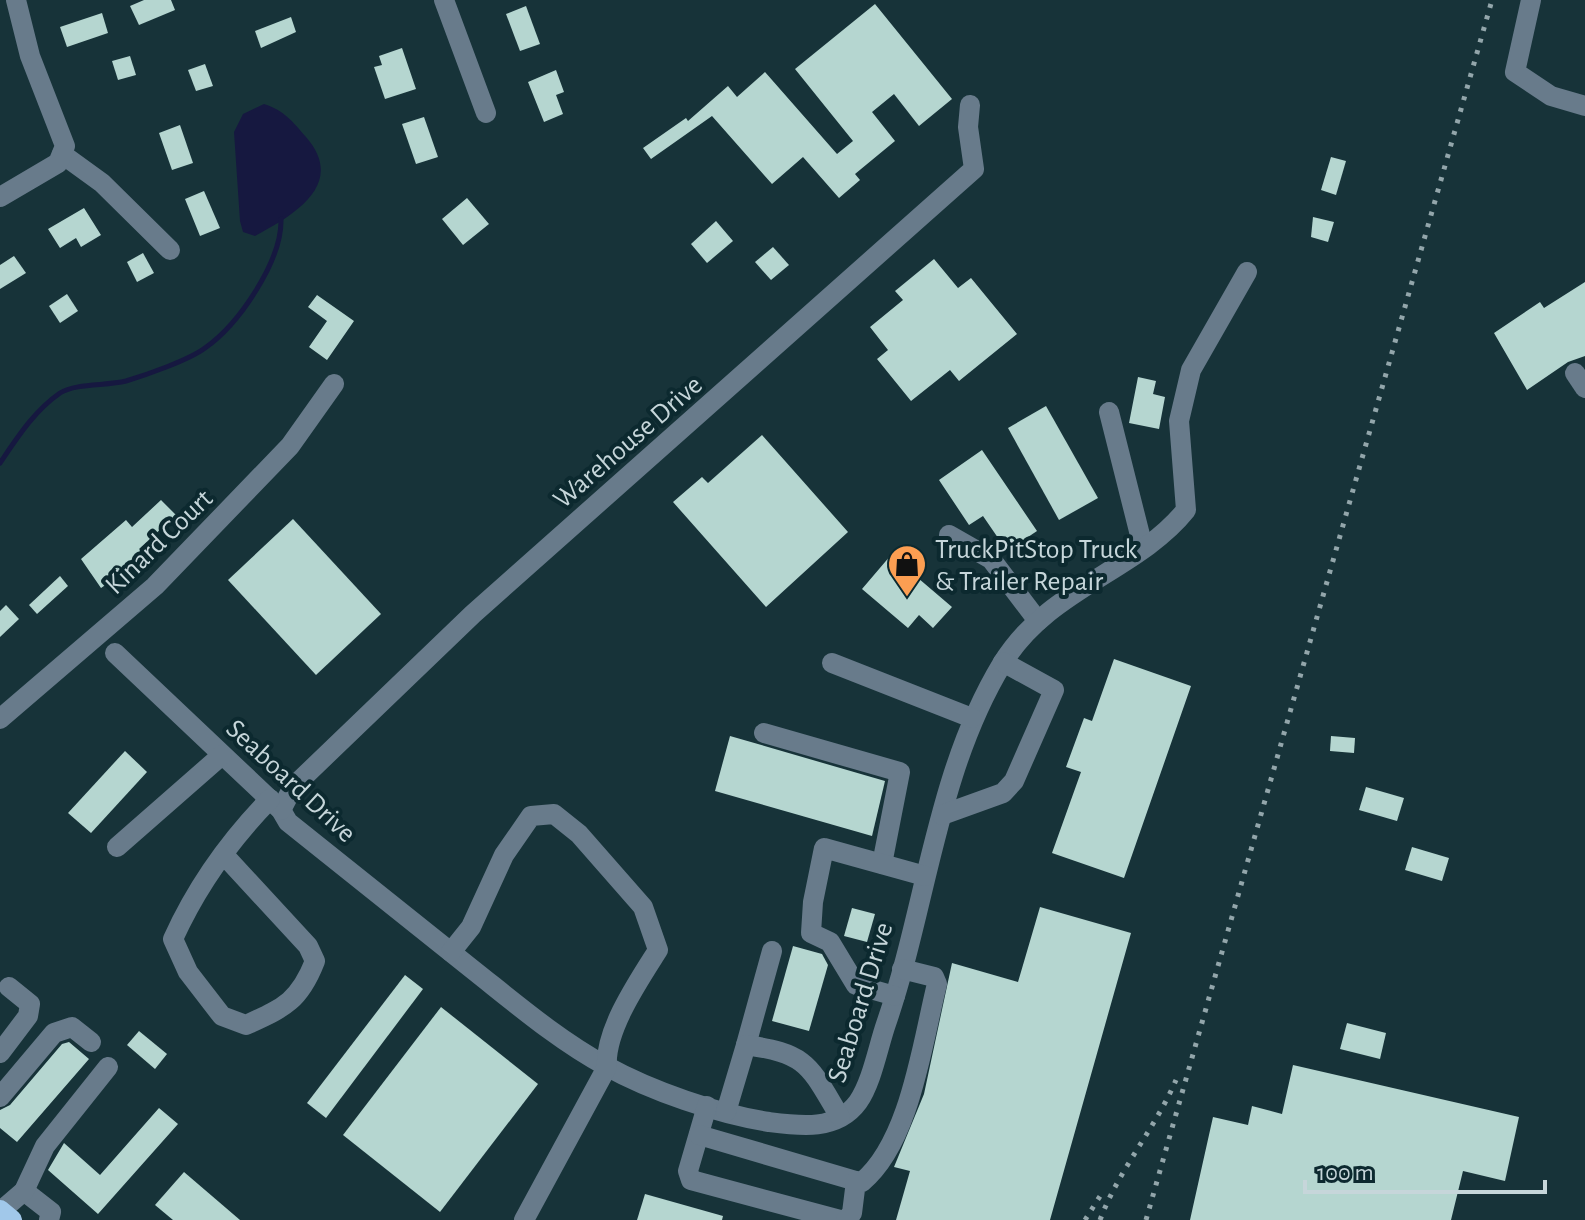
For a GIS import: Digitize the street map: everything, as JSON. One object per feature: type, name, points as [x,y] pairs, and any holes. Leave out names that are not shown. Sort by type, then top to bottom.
[{"type":"street","points":[[0,197],[58,163],[65,146],[30,56],[16,0]]},
{"type":"street","points":[[444,0],[486,113]]},
{"type":"street","points":[[1531,0],[1515,72],[1551,96],[1585,106]]},
{"type":"street","name":"Warehouse Drive","points":[[276,804],[473,614],[974,169],[968,127],[970,105]]},
{"type":"street","points":[[62,154],[102,183],[170,250]]},
{"type":"street","name":"Seaboard Drive","points":[[115,653],[276,804],[288,822],[537,1020],[607,1067],[717,1109],[804,1127],[840,1117],[859,1100],[895,996],[925,876],[972,718],[1003,662],[1038,621],[1078,587],[1168,532],[1186,510],[1179,421],[1191,370],[1247,272]]},
{"type":"street","name":"Kinard Court","points":[[0,719],[97,639],[176,565],[290,446],[334,384]]},
{"type":"street","points":[[1109,412],[1143,547]]},
{"type":"street","points":[[949,535],[991,559],[1038,621]]},
{"type":"street","points":[[942,815],[1003,793],[1014,781],[1054,690],[1003,662]]},
{"type":"street","points":[[832,663],[972,718]]},
{"type":"street","points":[[764,733],[900,772],[882,864]]},
{"type":"street","points":[[117,847],[222,755]]},
{"type":"street","points":[[224,855],[308,946],[315,961],[307,980],[289,1005],[246,1025],[222,1016],[188,972],[173,939],[186,910],[224,855],[242,829],[276,804]]},
{"type":"street","points":[[451,952],[471,927],[504,855],[531,816],[554,814],[579,834],[643,907],[658,950],[631,994],[606,1053],[607,1067],[524,1220]]},
{"type":"street","points":[[895,996],[856,985],[830,942],[811,933],[813,902],[824,848],[925,876]]},
{"type":"street","points":[[772,951],[746,1045],[717,1109],[699,1135],[688,1171],[691,1180],[843,1220],[852,1213],[856,1181]]},
{"type":"street","points":[[699,1135],[862,1182],[872,1173],[896,1135],[937,984],[934,977],[902,969]]},
{"type":"street","points":[[0,1053],[28,1016],[30,1004],[9,987]]},
{"type":"street","points":[[0,1097],[54,1033],[72,1027],[91,1042]]},
{"type":"street","points":[[746,1045],[781,1050],[799,1058],[814,1073],[840,1117]]},
{"type":"street","points":[[5,1214],[24,1191],[45,1146],[108,1067]]},
{"type":"street","points":[[24,1191],[51,1212],[49,1220]]},
{"type":"shaded area","points":[[264,104],[283,113],[301,131],[317,154],[321,169],[318,183],[299,208],[255,236],[243,232],[240,221],[234,132],[243,114]]},
{"type":"building","points":[[144,0],[171,0],[175,10],[139,25],[130,6]]},
{"type":"building","points":[[875,4],[952,99],[919,126],[894,94],[872,112],[895,141],[855,174],[860,180],[839,198],[803,157],[772,184],[712,116],[651,159],[643,148],[686,118],[688,121],[728,86],[737,97],[765,72],[837,154],[853,141],[795,69]]},
{"type":"building","points":[[526,6],[540,44],[520,51],[506,14]]},
{"type":"building","points":[[102,13],[108,33],[67,47],[60,27]]},
{"type":"building","points":[[291,17],[296,32],[261,48],[255,31]]},
{"type":"building","points":[[402,48],[416,89],[385,99],[374,67],[382,65],[379,56]]},
{"type":"building","points":[[130,56],[136,75],[118,80],[112,61]]},
{"type":"building","points":[[205,64],[213,86],[196,91],[188,70]]},
{"type":"building","points":[[556,70],[564,92],[556,95],[563,114],[544,122],[528,82]]},
{"type":"building","points":[[424,117],[438,157],[416,164],[402,124]]},
{"type":"building","points":[[180,125],[193,163],[172,170],[159,133]]},
{"type":"building","points":[[1331,157],[1346,161],[1336,195],[1321,190]]},
{"type":"building","points":[[204,191],[220,228],[200,236],[185,199]]},
{"type":"building","points":[[467,198],[489,224],[463,245],[442,219]]},
{"type":"building","points":[[84,208],[101,235],[81,247],[76,238],[60,248],[48,229]]},
{"type":"building","points":[[1313,217],[1334,222],[1328,242],[1311,237]]},
{"type":"building","points":[[716,221],[733,241],[707,263],[691,244]]},
{"type":"building","points":[[773,247],[789,265],[771,280],[755,262]]},
{"type":"building","points":[[143,253],[154,273],[137,282],[127,262]]},
{"type":"building","points":[[14,256],[26,273],[0,289],[0,265]]},
{"type":"building","points":[[934,259],[958,288],[971,278],[1017,334],[959,381],[950,370],[911,401],[877,359],[888,350],[870,327],[903,300],[895,291]]},
{"type":"building","points":[[1585,282],[1585,356],[1568,362],[1527,390],[1494,333],[1540,302],[1544,308]]},
{"type":"building","points":[[67,294],[78,311],[60,323],[49,306]]},
{"type":"building","points":[[317,295],[354,321],[327,360],[309,347],[327,321],[308,307]]},
{"type":"building","points":[[1138,377],[1156,381],[1153,394],[1165,397],[1159,429],[1129,423]]},
{"type":"building","points":[[1046,406],[1098,498],[1059,520],[1008,428]]},
{"type":"building","points":[[762,435],[848,532],[766,607],[673,502],[702,477],[708,483]]},
{"type":"building","points":[[982,450],[1037,531],[1007,551],[983,516],[969,525],[939,480]]},
{"type":"building","points":[[161,500],[176,515],[139,549],[142,552],[134,559],[138,563],[101,588],[81,559],[126,520],[132,527]]},
{"type":"building","points":[[293,519],[381,614],[316,675],[228,580]]},
{"type":"building","name":"TruckPitStop Truck & Trailer Repair","points":[[891,555],[952,607],[933,628],[919,615],[908,628],[862,589]]},
{"type":"building","points":[[60,576],[68,586],[37,614],[29,605]]},
{"type":"building","points":[[6,605],[19,619],[0,637],[0,611]]},
{"type":"building","points":[[1114,659],[1191,686],[1124,878],[1052,853],[1081,772],[1066,767],[1084,718],[1092,721]]},
{"type":"building","points":[[730,736],[885,781],[872,836],[715,791]]},
{"type":"building","points":[[1331,736],[1355,738],[1354,753],[1330,751]]},
{"type":"building","points":[[125,751],[147,772],[91,833],[68,813]]},
{"type":"building","points":[[1366,787],[1404,798],[1397,821],[1359,810]]},
{"type":"building","points":[[1412,847],[1449,858],[1442,881],[1405,870]]},
{"type":"building","points":[[1040,907],[1131,933],[1050,1220],[896,1220],[910,1171],[894,1167],[924,1094],[952,963],[1018,982]]},
{"type":"building","points":[[852,908],[875,914],[867,942],[844,936]]},
{"type":"building","points":[[793,946],[822,954],[828,965],[809,1031],[772,1021]]},
{"type":"building","points":[[405,975],[423,989],[326,1118],[307,1103]]},
{"type":"building","points":[[441,1007],[538,1084],[440,1212],[343,1135]]},
{"type":"building","points":[[1347,1023],[1386,1033],[1380,1059],[1340,1049]]},
{"type":"building","points":[[139,1031],[167,1054],[155,1069],[127,1045]]},
{"type":"building","points":[[69,1042],[89,1059],[17,1142],[0,1128],[0,1110],[10,1105],[62,1044]]},
{"type":"building","points":[[1293,1065],[1519,1117],[1505,1181],[1463,1171],[1451,1220],[1190,1220],[1213,1117],[1248,1125],[1252,1106],[1282,1114]]},
{"type":"building","points":[[159,1108],[178,1124],[98,1214],[48,1170],[64,1143],[100,1175]]},
{"type":"building","points":[[184,1172],[240,1220],[173,1220],[155,1205]]},
{"type":"building","points":[[645,1194],[723,1216],[722,1220],[637,1220]]},
{"type":"waterway","points":[[0,463],[34,416],[60,393],[145,375],[189,357],[218,337],[244,308],[266,272],[274,254],[281,219]]},
{"type":"railway","points":[[1146,1220],[1492,0]]},
{"type":"railway","points":[[1100,1220],[1176,1080]]},
{"type":"railway","points":[[1085,1220],[1102,1193]]},
{"type":"place","name":"TruckPitStop Truck & Trailer Repair","points":[[907,598]]}]
